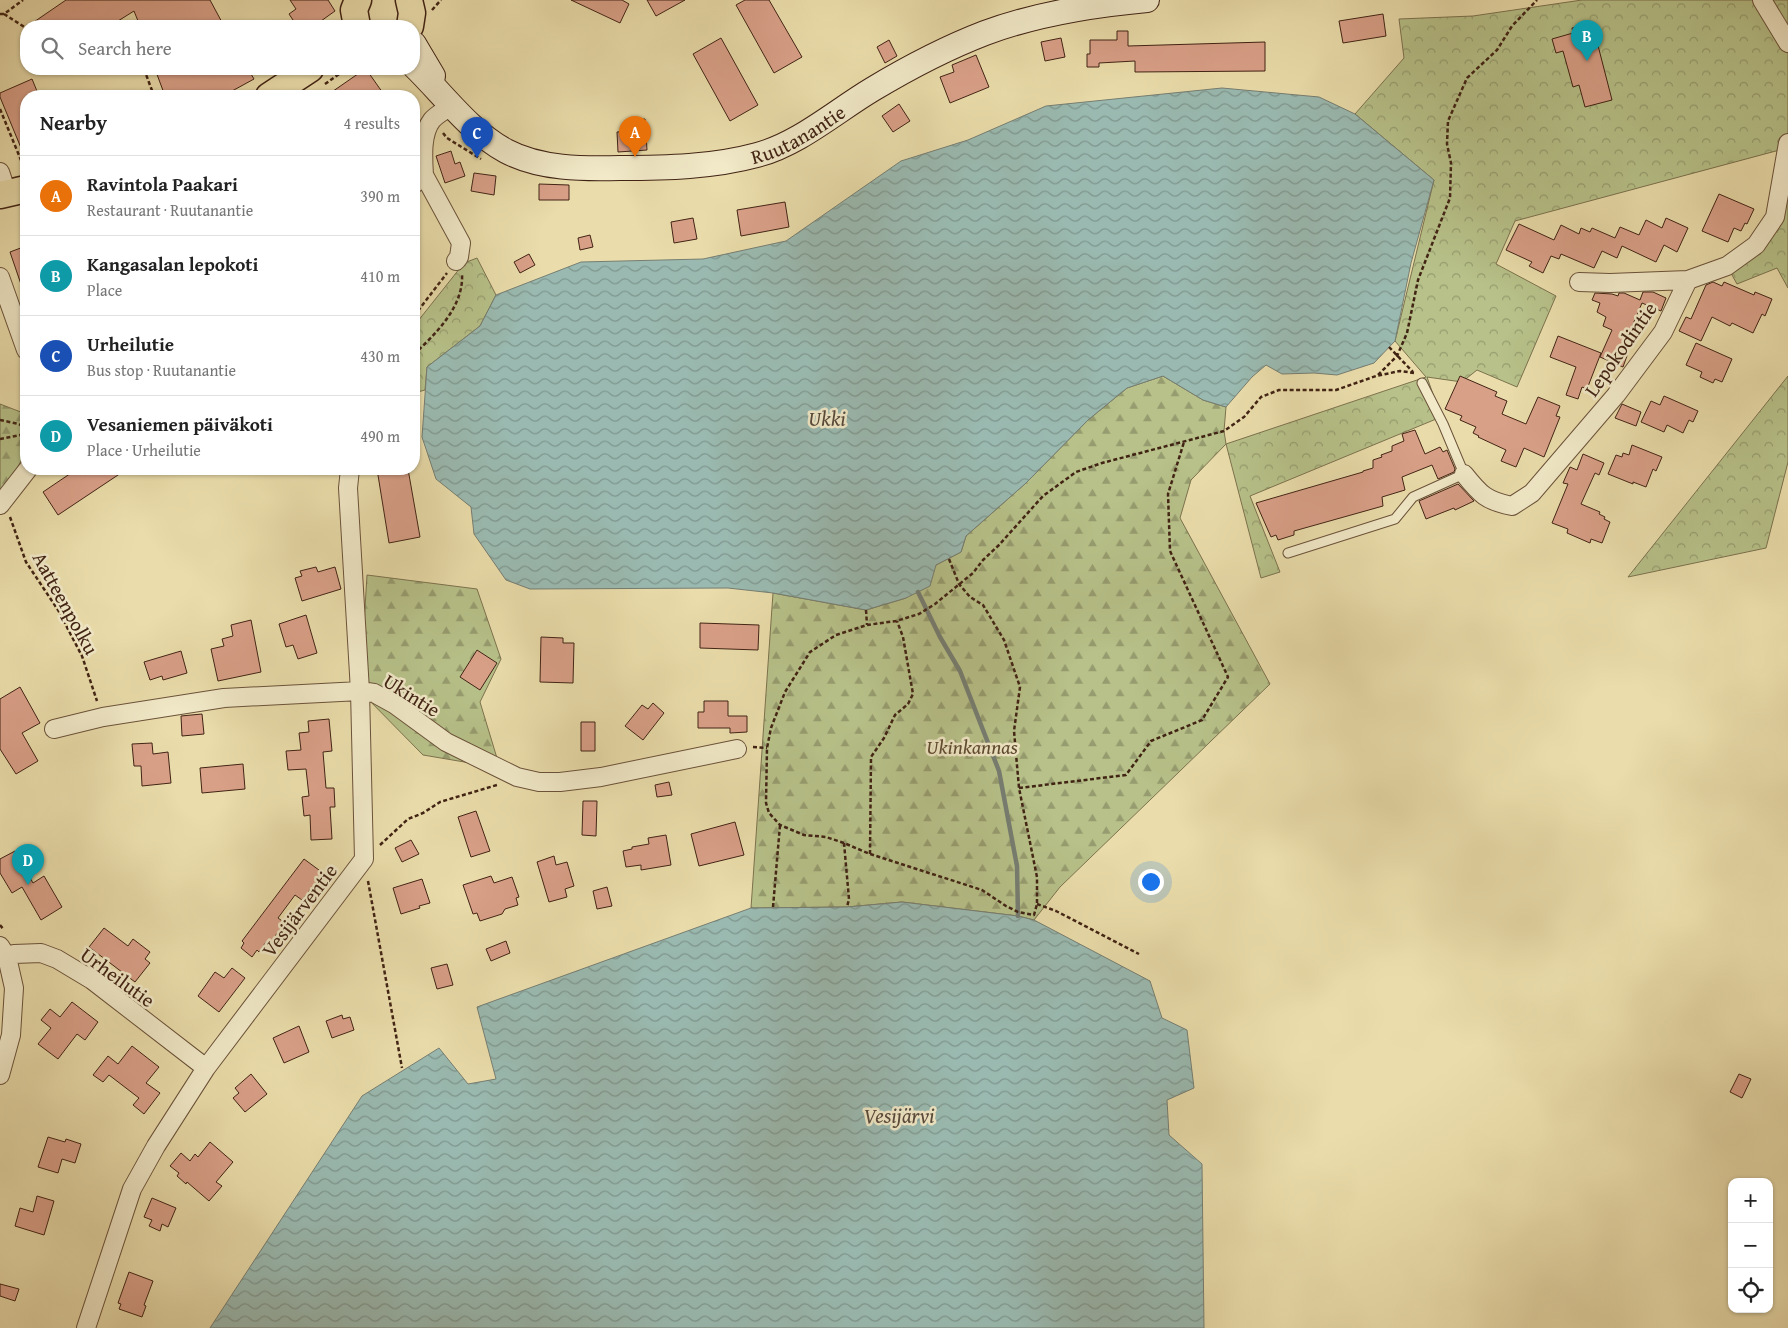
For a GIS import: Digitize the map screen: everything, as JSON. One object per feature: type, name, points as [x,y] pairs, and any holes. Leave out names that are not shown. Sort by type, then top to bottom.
[{"type":"main road","name":"Ruutanantie","points":[[449,103],[487,139],[505,151],[524,159],[578,168],[647,168],[720,163],[758,155],[795,139],[880,85],[926,60],[984,34],[1025,20],[1062,12],[1147,0]]},
{"type":"main road","points":[[420,54],[449,103]]},
{"type":"main road","points":[[420,72],[449,103]]},
{"type":"main road","points":[[278,90],[301,75]]},
{"type":"street","points":[[1762,0],[1788,44]]},
{"type":"street","points":[[420,172],[425,137],[432,120],[449,103]]},
{"type":"street","points":[[1579,282],[1610,283],[1688,280],[1727,266],[1756,245],[1775,217],[1788,143]]},
{"type":"street","points":[[420,182],[461,243],[459,257],[456,261]]},
{"type":"street","points":[[0,277],[20,333]]},
{"type":"street","name":"Lepokodintie","points":[[1464,474],[1478,492],[1495,503],[1512,506],[1532,494],[1616,395],[1663,332],[1688,280]]},
{"type":"street","points":[[1,504],[23,475]]},
{"type":"street","name":"Vesijärventie","points":[[86,1328],[132,1188],[156,1146],[206,1068],[364,859],[360,691],[348,488],[349,475]]},
{"type":"street","name":"Ukintie","points":[[54,729],[103,717],[224,698],[360,691],[374,693],[394,704],[446,742],[517,777],[539,782],[560,782],[601,777],[737,749]]},
{"type":"street","points":[[0,1075],[11,1035],[14,988],[3,951]]},
{"type":"street","name":"Urheilutie","points":[[3,951],[14,954],[41,953],[56,959],[92,980],[206,1068]]},
{"type":"lane","points":[[1288,553],[1395,519],[1412,497],[1464,474],[1443,424],[1422,383]]},
{"type":"path","points":[[20,24],[2,14],[23,0]]},
{"type":"path","points":[[416,10],[441,0]]},
{"type":"path","points":[[1376,376],[1397,356],[1407,333],[1418,280],[1450,198],[1451,163],[1448,144],[1448,121],[1467,78],[1497,50],[1512,26],[1537,0]]},
{"type":"path","points":[[146,75],[152,90]]},
{"type":"path","points":[[0,109],[20,159]]},
{"type":"path","points":[[420,308],[456,261],[462,270],[462,286],[457,301],[431,338],[420,348]]},
{"type":"path","points":[[1389,347],[1422,383]]},
{"type":"path","points":[[949,559],[959,584],[970,597],[983,605],[1004,640],[1020,687],[1014,731],[1019,788],[1037,877],[1037,904],[1034,915],[1018,912],[982,890],[870,854],[844,843],[804,835],[780,825],[769,813],[766,802],[767,748],[771,728],[785,692],[810,652],[836,635],[867,625],[896,621],[919,614],[935,604],[959,584],[973,573],[982,560],[999,545],[1043,496],[1076,472],[1102,463],[1224,431],[1244,417],[1261,397],[1279,390],[1336,390],[1376,376],[1400,371],[1414,373]]},
{"type":"path","points":[[0,420],[20,425]]},
{"type":"path","points":[[0,439],[20,435]]},
{"type":"path","points":[[1019,788],[1126,775],[1151,741],[1202,720],[1228,677],[1170,551],[1168,494],[1184,442]]},
{"type":"path","name":"Aatteenpolku","points":[[1,504],[9,513],[26,562],[58,610],[82,656],[103,717]]},
{"type":"path","points":[[866,610],[867,625]]},
{"type":"path","points":[[870,854],[870,757],[884,738],[895,715],[908,704],[913,694],[903,637],[896,621]]},
{"type":"path","points":[[402,1068],[364,859],[408,819],[423,813],[440,802],[493,787],[517,777]]},
{"type":"path","points":[[773,907],[780,825]]},
{"type":"path","points":[[844,843],[849,899],[847,907]]},
{"type":"path","points":[[1037,904],[1056,911],[1139,954]]},
{"type":"green space","points":[[1582,0],[1788,0],[1788,288],[1777,268],[1737,284],[1727,266],[1775,217],[1787,148],[1515,221],[1496,264],[1556,296],[1517,387],[1477,370],[1462,382],[1427,377],[1441,417],[1250,496],[1280,572],[1261,578],[1226,444],[1426,377],[1395,341],[1434,180],[1355,114],[1404,58],[1399,19],[1473,16]]},
{"type":"green space","points":[[477,258],[496,295],[480,326],[427,367],[425,390],[420,391],[420,318],[464,263]]},
{"type":"green space","name":"Ukinkannas","points":[[1163,376],[1203,400],[1226,407],[1224,431],[1226,444],[1191,480],[1180,518],[1270,684],[1060,887],[1034,920],[1018,916],[902,902],[847,907],[751,908],[773,593],[866,610],[906,598],[936,565],[961,552],[966,536],[1026,483],[1088,420],[1127,388]]},
{"type":"green space","points":[[1788,376],[1788,462],[1766,548],[1628,577]]},
{"type":"green space","points":[[0,404],[20,412],[20,463],[0,492]]},
{"type":"green space","points":[[367,575],[477,589],[501,659],[480,702],[500,768],[423,755],[360,691]]},
{"type":"water","name":"Ukki","points":[[1222,88],[1319,97],[1355,114],[1434,180],[1411,263],[1395,341],[1374,363],[1337,375],[1314,373],[1282,374],[1266,365],[1252,377],[1226,407],[1203,400],[1163,376],[1127,388],[1088,420],[1026,483],[966,536],[961,552],[936,565],[930,586],[906,598],[866,610],[773,593],[728,588],[530,589],[506,580],[474,534],[471,507],[436,479],[422,437],[427,367],[480,326],[496,295],[581,262],[703,259],[786,241],[901,161],[968,140],[1046,106]]},
{"type":"water","name":"Vesijärvi","points":[[902,902],[1018,916],[1034,920],[1150,981],[1162,1018],[1187,1030],[1194,1088],[1167,1100],[1169,1135],[1202,1164],[1204,1328],[210,1328],[362,1096],[439,1048],[468,1084],[496,1079],[477,1007],[751,908],[847,907]]},
{"type":"building","points":[[66,0],[210,0],[221,20],[138,20],[134,11],[120,20],[37,20]]},
{"type":"building","points":[[290,0],[328,0],[335,11],[322,20],[293,20],[289,14],[296,9]]},
{"type":"building","points":[[571,0],[622,0],[629,4],[620,23]]},
{"type":"building","points":[[647,0],[685,0],[656,16]]},
{"type":"building","points":[[745,0],[769,0],[802,57],[774,73],[736,5]]},
{"type":"building","points":[[1383,14],[1386,36],[1343,43],[1339,21]]},
{"type":"building","points":[[1587,24],[1589,31],[1594,30],[1612,100],[1585,107],[1579,85],[1573,87],[1563,51],[1556,53],[1552,39],[1573,33],[1572,28]]},
{"type":"building","points":[[1117,31],[1128,31],[1128,46],[1265,42],[1265,71],[1135,72],[1135,61],[1099,63],[1099,67],[1087,67],[1087,54],[1090,54],[1090,40],[1117,40]]},
{"type":"building","points":[[721,38],[758,105],[730,121],[693,54]]},
{"type":"building","points":[[1061,38],[1065,57],[1045,61],[1041,42]]},
{"type":"building","points":[[889,40],[897,56],[885,63],[877,47]]},
{"type":"building","points":[[976,55],[989,87],[950,103],[940,77],[954,72],[952,65]]},
{"type":"building","points":[[157,75],[252,75],[254,79],[234,90],[163,90]]},
{"type":"building","points":[[356,75],[370,75],[381,90],[335,90]]},
{"type":"building","points":[[32,79],[37,90],[20,90],[20,145],[0,97],[0,93]]},
{"type":"building","points":[[899,104],[910,121],[893,132],[882,116]]},
{"type":"building","points":[[645,119],[647,150],[618,152],[617,132],[630,131],[629,120]]},
{"type":"building","points":[[451,151],[455,164],[460,162],[465,176],[445,183],[436,156]]},
{"type":"building","points":[[474,173],[496,176],[494,195],[471,191]]},
{"type":"building","points":[[539,184],[569,185],[569,200],[539,200]]},
{"type":"building","points":[[1719,194],[1754,209],[1747,224],[1745,223],[1741,231],[1734,228],[1728,242],[1702,231]]},
{"type":"building","points":[[785,202],[789,227],[741,236],[737,210]]},
{"type":"building","points":[[693,218],[697,239],[674,243],[671,222]]},
{"type":"building","points":[[1666,218],[1688,228],[1677,252],[1664,245],[1656,262],[1622,246],[1617,258],[1602,251],[1594,268],[1561,254],[1559,259],[1551,256],[1543,273],[1529,266],[1532,262],[1506,250],[1519,224],[1554,240],[1561,225],[1579,234],[1581,228],[1590,232],[1592,228],[1615,238],[1620,227],[1639,235],[1646,220],[1662,228]]},
{"type":"building","points":[[590,235],[593,247],[580,250],[578,238]]},
{"type":"building","points":[[20,248],[20,281],[10,252]]},
{"type":"building","points":[[529,254],[535,265],[520,273],[514,262]]},
{"type":"building","points":[[1713,282],[1722,286],[1724,282],[1754,295],[1755,292],[1772,299],[1765,316],[1762,314],[1753,333],[1732,323],[1730,326],[1712,317],[1701,341],[1679,331],[1686,317],[1691,319],[1706,285]]},
{"type":"building","points":[[1643,292],[1653,292],[1666,298],[1661,311],[1642,303],[1622,350],[1628,353],[1623,367],[1600,357],[1612,330],[1603,326],[1606,317],[1597,312],[1600,303],[1592,300],[1595,293],[1618,296],[1619,293],[1624,293],[1640,300]]},
{"type":"building","points":[[1558,336],[1601,353],[1587,389],[1582,387],[1578,399],[1566,395],[1576,367],[1550,357]]},
{"type":"building","points":[[1696,343],[1732,359],[1722,382],[1715,379],[1713,383],[1700,377],[1702,372],[1686,365]]},
{"type":"building","points":[[1460,376],[1497,392],[1495,396],[1507,401],[1502,414],[1526,424],[1538,397],[1560,406],[1556,416],[1560,417],[1544,457],[1524,448],[1516,467],[1501,461],[1506,450],[1478,437],[1473,433],[1476,427],[1460,420],[1462,416],[1445,409]]},
{"type":"building","points":[[1664,396],[1698,411],[1693,422],[1689,420],[1683,433],[1667,425],[1664,432],[1641,422],[1651,401],[1660,405]]},
{"type":"building","points":[[1622,404],[1641,412],[1636,426],[1615,418]]},
{"type":"building","points":[[1415,430],[1425,454],[1440,447],[1443,452],[1447,450],[1455,469],[1454,472],[1438,479],[1432,465],[1402,477],[1405,490],[1382,497],[1383,506],[1294,531],[1294,535],[1278,540],[1276,535],[1271,537],[1256,503],[1373,468],[1373,460],[1392,451],[1392,446],[1404,441],[1402,434]]},
{"type":"building","points":[[1632,445],[1662,457],[1656,471],[1653,469],[1646,487],[1608,474],[1616,455],[1622,457],[1623,453],[1629,455]]},
{"type":"building","points":[[1583,454],[1604,463],[1599,475],[1595,473],[1581,504],[1600,512],[1599,514],[1605,517],[1604,519],[1610,522],[1602,543],[1591,539],[1590,543],[1567,533],[1568,529],[1552,523],[1568,484],[1563,483],[1570,467],[1577,470]]},
{"type":"building","points":[[68,475],[118,475],[58,515],[43,492]]},
{"type":"building","points":[[378,475],[409,475],[420,537],[389,543]]},
{"type":"building","points":[[1458,484],[1474,501],[1455,510],[1454,508],[1426,519],[1419,501]]},
{"type":"building","points":[[316,567],[318,572],[335,567],[341,589],[302,601],[295,578],[302,576],[300,571]]},
{"type":"building","points":[[306,615],[317,653],[298,659],[293,645],[286,647],[279,624]]},
{"type":"building","points":[[251,620],[261,672],[218,681],[211,649],[224,646],[222,639],[233,636],[231,625]]},
{"type":"building","points":[[700,623],[759,625],[758,650],[700,648]]},
{"type":"building","points":[[541,637],[563,638],[563,643],[574,643],[573,683],[540,682]]},
{"type":"building","points":[[477,650],[497,663],[480,690],[460,677]]},
{"type":"building","points":[[181,651],[187,673],[163,680],[162,676],[150,680],[144,662]]},
{"type":"building","points":[[20,687],[40,723],[22,733],[38,761],[16,774],[0,749],[0,699]]},
{"type":"building","points":[[704,701],[728,701],[728,716],[747,716],[747,732],[730,733],[730,728],[698,728],[698,712],[704,712]]},
{"type":"building","points":[[653,703],[664,713],[643,740],[625,726],[642,705],[648,709]]},
{"type":"building","points":[[202,714],[204,734],[182,736],[181,716]]},
{"type":"building","points":[[329,719],[332,751],[323,752],[326,788],[334,788],[335,807],[330,807],[332,839],[311,840],[310,815],[304,816],[302,797],[309,796],[306,769],[288,770],[286,751],[301,750],[299,733],[309,732],[308,721]]},
{"type":"building","points":[[581,722],[595,722],[595,751],[581,751]]},
{"type":"building","points":[[152,743],[153,754],[168,752],[171,783],[142,786],[141,766],[134,766],[132,744]]},
{"type":"building","points":[[243,764],[245,789],[202,793],[200,768]]},
{"type":"building","points":[[669,782],[672,795],[657,797],[655,785]]},
{"type":"building","points":[[583,801],[597,801],[596,836],[582,835]]},
{"type":"building","points":[[476,811],[490,851],[471,857],[458,817]]},
{"type":"building","points":[[735,822],[744,855],[699,866],[691,834]]},
{"type":"building","points":[[666,835],[671,865],[641,870],[641,865],[626,867],[623,851],[632,849],[632,847],[649,844],[648,838]]},
{"type":"building","points":[[411,840],[419,854],[402,862],[395,848]]},
{"type":"building","points":[[15,851],[33,883],[44,876],[62,907],[41,920],[22,887],[12,893],[0,873],[0,859]]},
{"type":"building","points":[[554,856],[556,865],[567,862],[574,886],[565,889],[567,897],[549,902],[537,862]]},
{"type":"building","points":[[304,859],[323,873],[302,900],[295,895],[278,918],[285,923],[269,944],[266,942],[259,952],[257,950],[252,957],[241,948],[244,943],[242,941]]},
{"type":"building","points":[[491,876],[494,883],[512,877],[519,897],[516,898],[518,905],[505,909],[502,914],[480,921],[477,913],[473,914],[463,885]]},
{"type":"building","points":[[422,879],[430,903],[401,914],[393,888]]},
{"type":"building","points":[[607,887],[612,906],[597,909],[593,891]]},
{"type":"building","points":[[104,928],[128,946],[133,939],[150,952],[145,959],[150,963],[135,982],[89,947]]},
{"type":"building","points":[[506,941],[510,953],[491,961],[486,949]]},
{"type":"building","points":[[447,964],[453,985],[437,989],[431,968]]},
{"type":"building","points":[[232,968],[245,978],[219,1012],[198,996],[215,972],[224,978]]},
{"type":"building","points":[[72,1002],[98,1022],[85,1040],[77,1034],[58,1059],[38,1044],[51,1028],[41,1020],[50,1009],[60,1017]]},
{"type":"building","points":[[342,1015],[343,1019],[350,1017],[354,1030],[332,1038],[326,1021]]},
{"type":"building","points":[[299,1026],[309,1052],[284,1063],[273,1038]]},
{"type":"building","points":[[132,1046],[159,1067],[146,1083],[160,1093],[144,1114],[133,1105],[139,1098],[109,1075],[103,1082],[93,1075],[108,1056],[118,1064]]},
{"type":"building","points":[[251,1074],[267,1094],[245,1112],[233,1098],[239,1093],[235,1088]]},
{"type":"building","points":[[1739,1074],[1751,1079],[1742,1098],[1730,1092]]},
{"type":"building","points":[[48,1137],[65,1142],[66,1139],[81,1144],[75,1163],[62,1159],[58,1173],[38,1167]]},
{"type":"building","points":[[210,1142],[233,1162],[216,1182],[222,1186],[209,1201],[177,1176],[179,1173],[170,1166],[181,1153],[190,1161],[195,1154],[198,1157]]},
{"type":"building","points":[[37,1196],[54,1201],[44,1235],[15,1226],[20,1208],[33,1212]]},
{"type":"building","points":[[152,1198],[176,1208],[168,1227],[162,1224],[160,1231],[149,1226],[152,1220],[144,1217]]},
{"type":"building","points":[[129,1272],[153,1281],[144,1305],[146,1306],[142,1317],[119,1309],[121,1304],[118,1303]]},
{"type":"building","points":[[0,1284],[19,1289],[15,1301],[0,1296]]},
{"type":"waterway","points":[[918,592],[940,637],[960,671],[999,771],[1017,866],[1018,916]]},
{"type":"place","name":"Kangasalan lepokoti","points":[[1587,61]]},
{"type":"place","name":"Ravintola Paakari","points":[[635,157]]},
{"type":"place","name":"Urheilutie","points":[[477,158]]},
{"type":"place","name":"Vesaniemen päiväkoti","points":[[28,885]]}]
